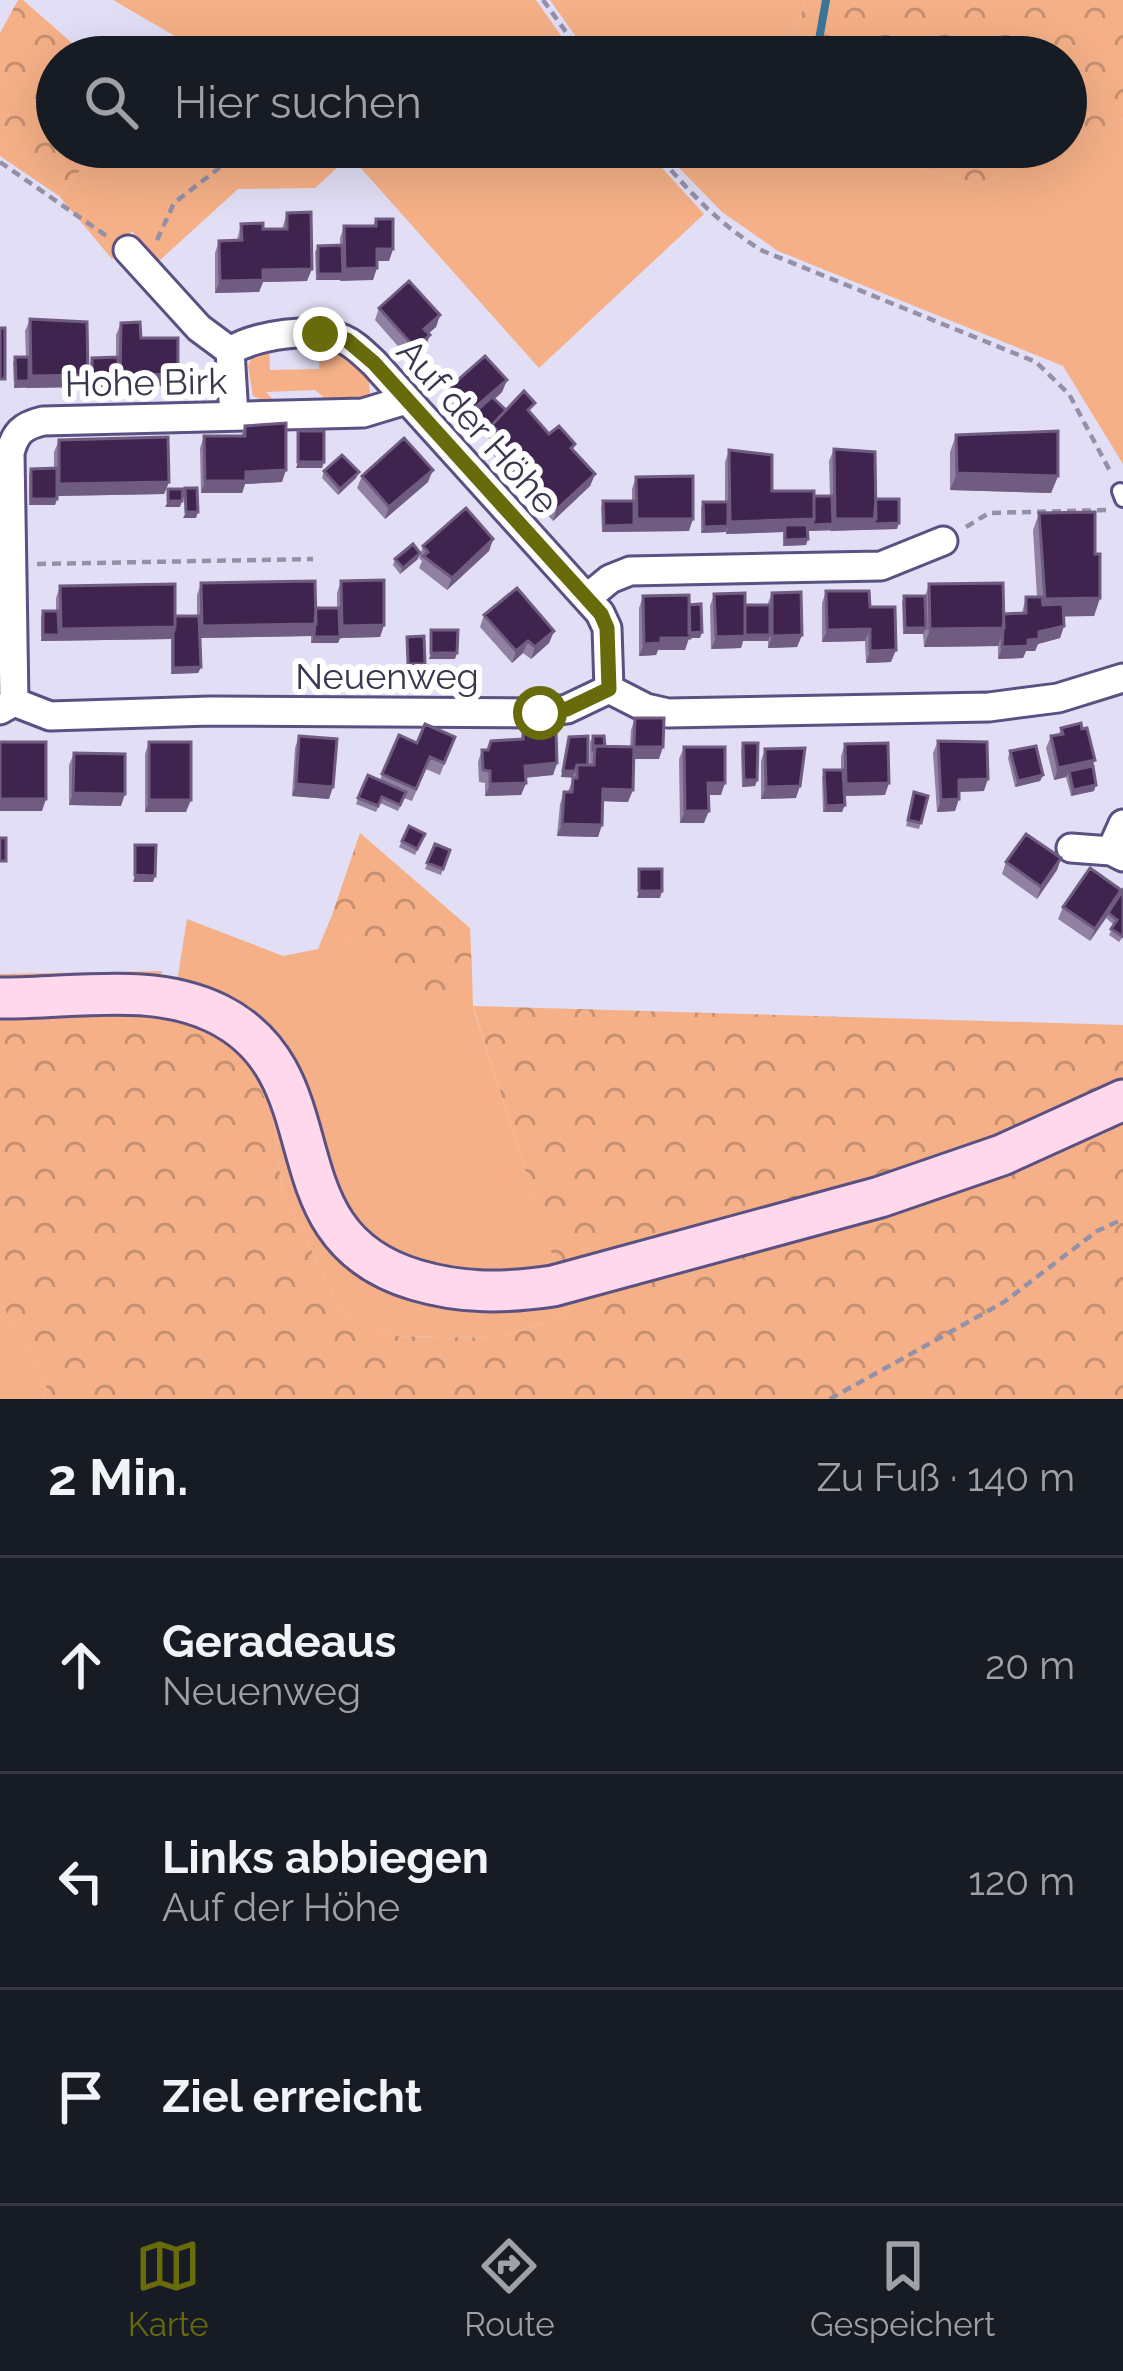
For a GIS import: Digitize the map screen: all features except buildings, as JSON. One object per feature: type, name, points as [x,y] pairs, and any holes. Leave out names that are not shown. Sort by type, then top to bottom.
[{"type":"main road","points":[[0,998],[164,998],[200,1006],[234,1023],[255,1041],[289,1094],[316,1186],[335,1228],[351,1247],[399,1275],[462,1291],[511,1292],[553,1286],[880,1197],[1002,1154],[1123,1100]]},
{"type":"street","points":[[134,256],[199,328],[230,351],[234,416]]},
{"type":"street","name":"Auf der Höhe","points":[[230,351],[248,339],[267,336],[336,336],[374,363],[601,614],[607,628],[609,689]]},
{"type":"street","name":"Hohe Birk","points":[[7,706],[13,564],[5,453],[15,434],[43,421],[363,413],[406,400]]},
{"type":"street","points":[[587,598],[610,579],[630,571],[881,566],[944,541]]},
{"type":"street","points":[[609,689],[646,708],[668,713],[925,709],[1042,701],[1123,678]]},
{"type":"street","name":"Neuenweg","points":[[7,706],[50,716],[256,711],[540,713],[567,709],[609,689]]},
{"type":"street","points":[[1071,848],[1117,854],[1123,824]]},
{"type":"path","points":[[543,0],[569,36]]},
{"type":"path","points":[[0,162],[134,256],[152,250],[174,203],[219,168]]},
{"type":"path","points":[[670,168],[696,198],[763,251],[1007,347],[1051,373],[1079,409],[1122,498],[1100,512],[988,513],[944,541]]},
{"type":"path","points":[[13,564],[313,560]]},
{"type":"path","points":[[830,1399],[1004,1302],[1097,1231],[1123,1219]]},
{"type":"green space","points":[[18,0],[23,0],[64,36],[36,36],[36,168],[82,168],[59,196],[0,156],[0,33]]},
{"type":"green space","points":[[113,0],[536,0],[561,36],[175,36]]},
{"type":"green space","points":[[550,0],[805,0],[796,36],[575,36]]},
{"type":"green space","points":[[805,0],[1123,0],[1123,119],[1087,136],[1087,36],[796,36]]},
{"type":"green space","points":[[1123,119],[1123,464],[1063,366],[778,251],[722,212],[679,168],[922,168],[978,186],[1017,168],[1087,168],[1087,136]]},
{"type":"green space","points":[[82,168],[337,168],[315,188],[238,189],[159,261],[132,231],[112,259],[59,196]]},
{"type":"green space","points":[[361,168],[662,168],[704,214],[539,368]]},
{"type":"green space","points":[[922,168],[1017,168],[978,186]]},
{"type":"green space","points":[[320,348],[342,352],[368,375],[366,400],[335,407],[315,390],[266,392],[281,408],[253,396],[251,359],[269,349],[270,370],[319,369]]},
{"type":"green space","points":[[360,833],[470,928],[472,971],[448,998],[423,1010],[363,963],[332,915]]},
{"type":"green space","points":[[332,915],[363,963],[448,998],[472,971],[473,1007],[558,1272],[518,1279],[430,1271],[374,1241],[346,1209],[310,1111],[177,982],[187,919],[283,956],[318,949]]},
{"type":"green space","points":[[162,971],[162,979],[0,986],[0,974]]},
{"type":"green space","points":[[473,1006],[1123,1025],[1123,1399],[44,1399],[47,1382],[0,1301],[0,1008],[170,1015],[211,1032],[248,1064],[273,1115],[282,1190],[343,1315],[394,1336],[498,1338],[571,1313]]},
{"type":"green space","points":[[205,1021],[257,1064],[318,1230],[337,1255],[362,1275],[565,1295],[571,1313],[498,1338],[394,1336],[343,1315],[282,1190],[273,1115]]},
{"type":"green space","points":[[0,1301],[47,1382],[44,1399],[0,1399]]},
{"type":"waterway","points":[[820,36],[826,0]]},
{"type":"route","points":[[320,334],[347,340],[374,363],[601,614],[607,628],[609,689],[567,709],[540,713]]}]
